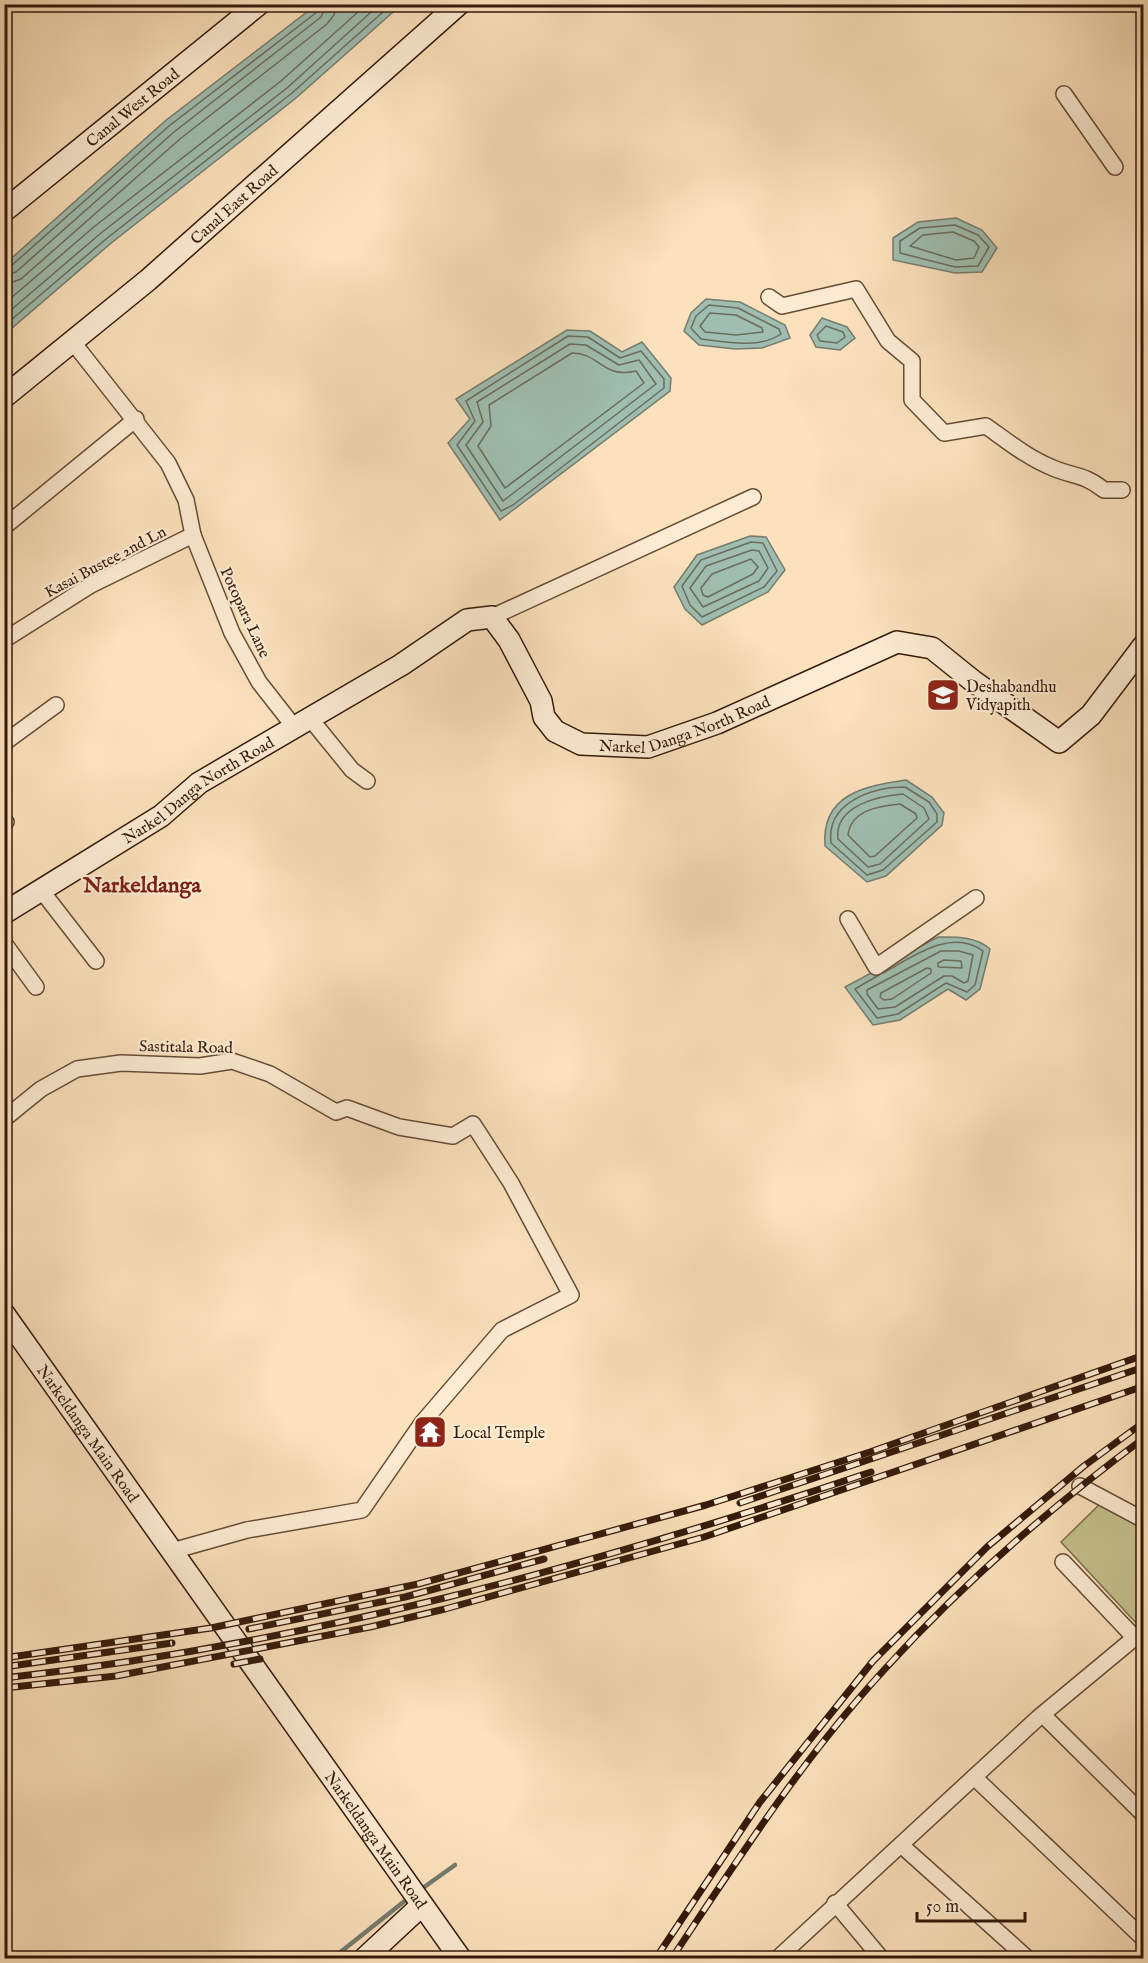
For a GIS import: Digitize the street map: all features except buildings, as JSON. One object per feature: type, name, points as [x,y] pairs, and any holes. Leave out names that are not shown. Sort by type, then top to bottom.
[{"type":"main road","name":"Canal West Road","points":[[4,211],[260,4]]},
{"type":"main road","name":"Canal East Road","points":[[4,397],[148,280],[459,4]]},
{"type":"main road","name":"Narkel Danga North Road","points":[[4,913],[161,816],[199,783],[401,665],[467,620],[492,617],[509,640],[541,701],[544,717],[555,731],[581,744],[648,747],[717,723],[897,642],[932,648],[973,681],[1059,742],[1091,715],[1143,645]]},
{"type":"main road","name":"Narkeldanga Main Road","points":[[4,1314],[460,1959]]},
{"type":"main road","points":[[365,1959],[423,1905]]},
{"type":"street","points":[[1065,94],[1115,167]]},
{"type":"street","points":[[769,297],[782,306],[856,288],[888,341],[912,361],[912,400],[944,432],[986,426],[1027,455],[1055,468],[1088,477],[1104,490],[1122,490]]},
{"type":"street","points":[[4,527],[136,419],[72,341]]},
{"type":"street","name":"Potopara Lane","points":[[136,419],[168,463],[186,500],[193,535],[232,633],[260,682],[352,770],[367,781]]},
{"type":"street","points":[[492,617],[753,497]]},
{"type":"street","name":"Kasai Bustee 2nd Ln","points":[[4,639],[91,585],[193,535]]},
{"type":"street","points":[[4,743],[56,705]]},
{"type":"street","points":[[40,890],[96,961]]},
{"type":"street","points":[[848,919],[876,967],[976,898]]},
{"type":"street","points":[[4,943],[36,987]]},
{"type":"street","name":"Sastitala Road","points":[[4,1119],[41,1089],[77,1069],[121,1063],[200,1066],[232,1061],[270,1074],[336,1112],[346,1108],[399,1127],[453,1136],[473,1124],[512,1183],[571,1295],[502,1330],[422,1423],[362,1510],[247,1530],[172,1551]]},
{"type":"street","points":[[1080,1486],[1143,1520]]},
{"type":"street","points":[[778,1959],[974,1777],[1139,1634],[1064,1562]]},
{"type":"street","points":[[1044,1716],[1143,1815]]},
{"type":"street","points":[[974,1777],[1143,1939]]},
{"type":"street","points":[[901,1845],[1027,1959]]},
{"type":"street","points":[[835,1904],[881,1959]]},
{"type":"shaded area","points":[[1100,1504],[1143,1527],[1143,1618],[1137,1624],[1061,1542]]},
{"type":"water","points":[[316,5],[401,5],[296,98],[110,244],[5,334],[5,264],[165,121]]},
{"type":"water","points":[[956,218],[982,230],[997,248],[982,272],[955,273],[893,260],[893,238],[918,222]]},
{"type":"water","points":[[706,299],[740,302],[785,325],[790,338],[762,348],[735,349],[699,345],[684,331],[691,313]]},
{"type":"water","points":[[822,318],[847,327],[855,338],[840,350],[816,347],[810,335]]},
{"type":"water","points":[[567,330],[590,331],[622,352],[642,342],[671,378],[670,391],[500,520],[448,443],[470,419],[456,399]]},
{"type":"water","points":[[750,536],[766,537],[785,570],[768,592],[702,625],[685,609],[674,587],[697,555]]},
{"type":"water","points":[[906,780],[932,797],[944,813],[942,825],[886,876],[867,882],[825,846],[826,828],[830,815],[838,804],[861,790]]},
{"type":"water","points":[[938,937],[972,939],[990,949],[980,989],[966,1000],[948,989],[900,1020],[873,1025],[845,987]]},
{"type":"waterway","points":[[420,1890],[455,1865]]},
{"type":"waterway","points":[[333,1958],[411,1896]]},
{"type":"railway","points":[[4,1658],[211,1628],[418,1584],[706,1505],[870,1452],[1144,1355]]},
{"type":"railway","points":[[740,1503],[1144,1367]]},
{"type":"railway","points":[[4,1688],[116,1676],[370,1627],[445,1609],[704,1537],[1144,1386]]},
{"type":"railway","points":[[656,1958],[760,1802],[873,1661],[987,1547],[1084,1466],[1144,1422]]},
{"type":"railway","points":[[672,1958],[799,1774],[826,1738],[884,1670],[944,1607],[1008,1548],[1075,1491],[1144,1438]]},
{"type":"railway","points":[[4,1678],[115,1664],[225,1645],[443,1598],[659,1540],[871,1472]]},
{"type":"railway","points":[[249,1629],[405,1597],[544,1559]]},
{"type":"railway","points":[[4,1667],[172,1643]]},
{"type":"railway","points":[[234,1664],[260,1659]]},
{"type":"place","name":"Deshabandhu Vidyapith","points":[[943,695]]},
{"type":"place","name":"Local Temple","points":[[430,1432]]},
{"type":"district","name":"Narkeldanga","points":[[142,884]]}]
